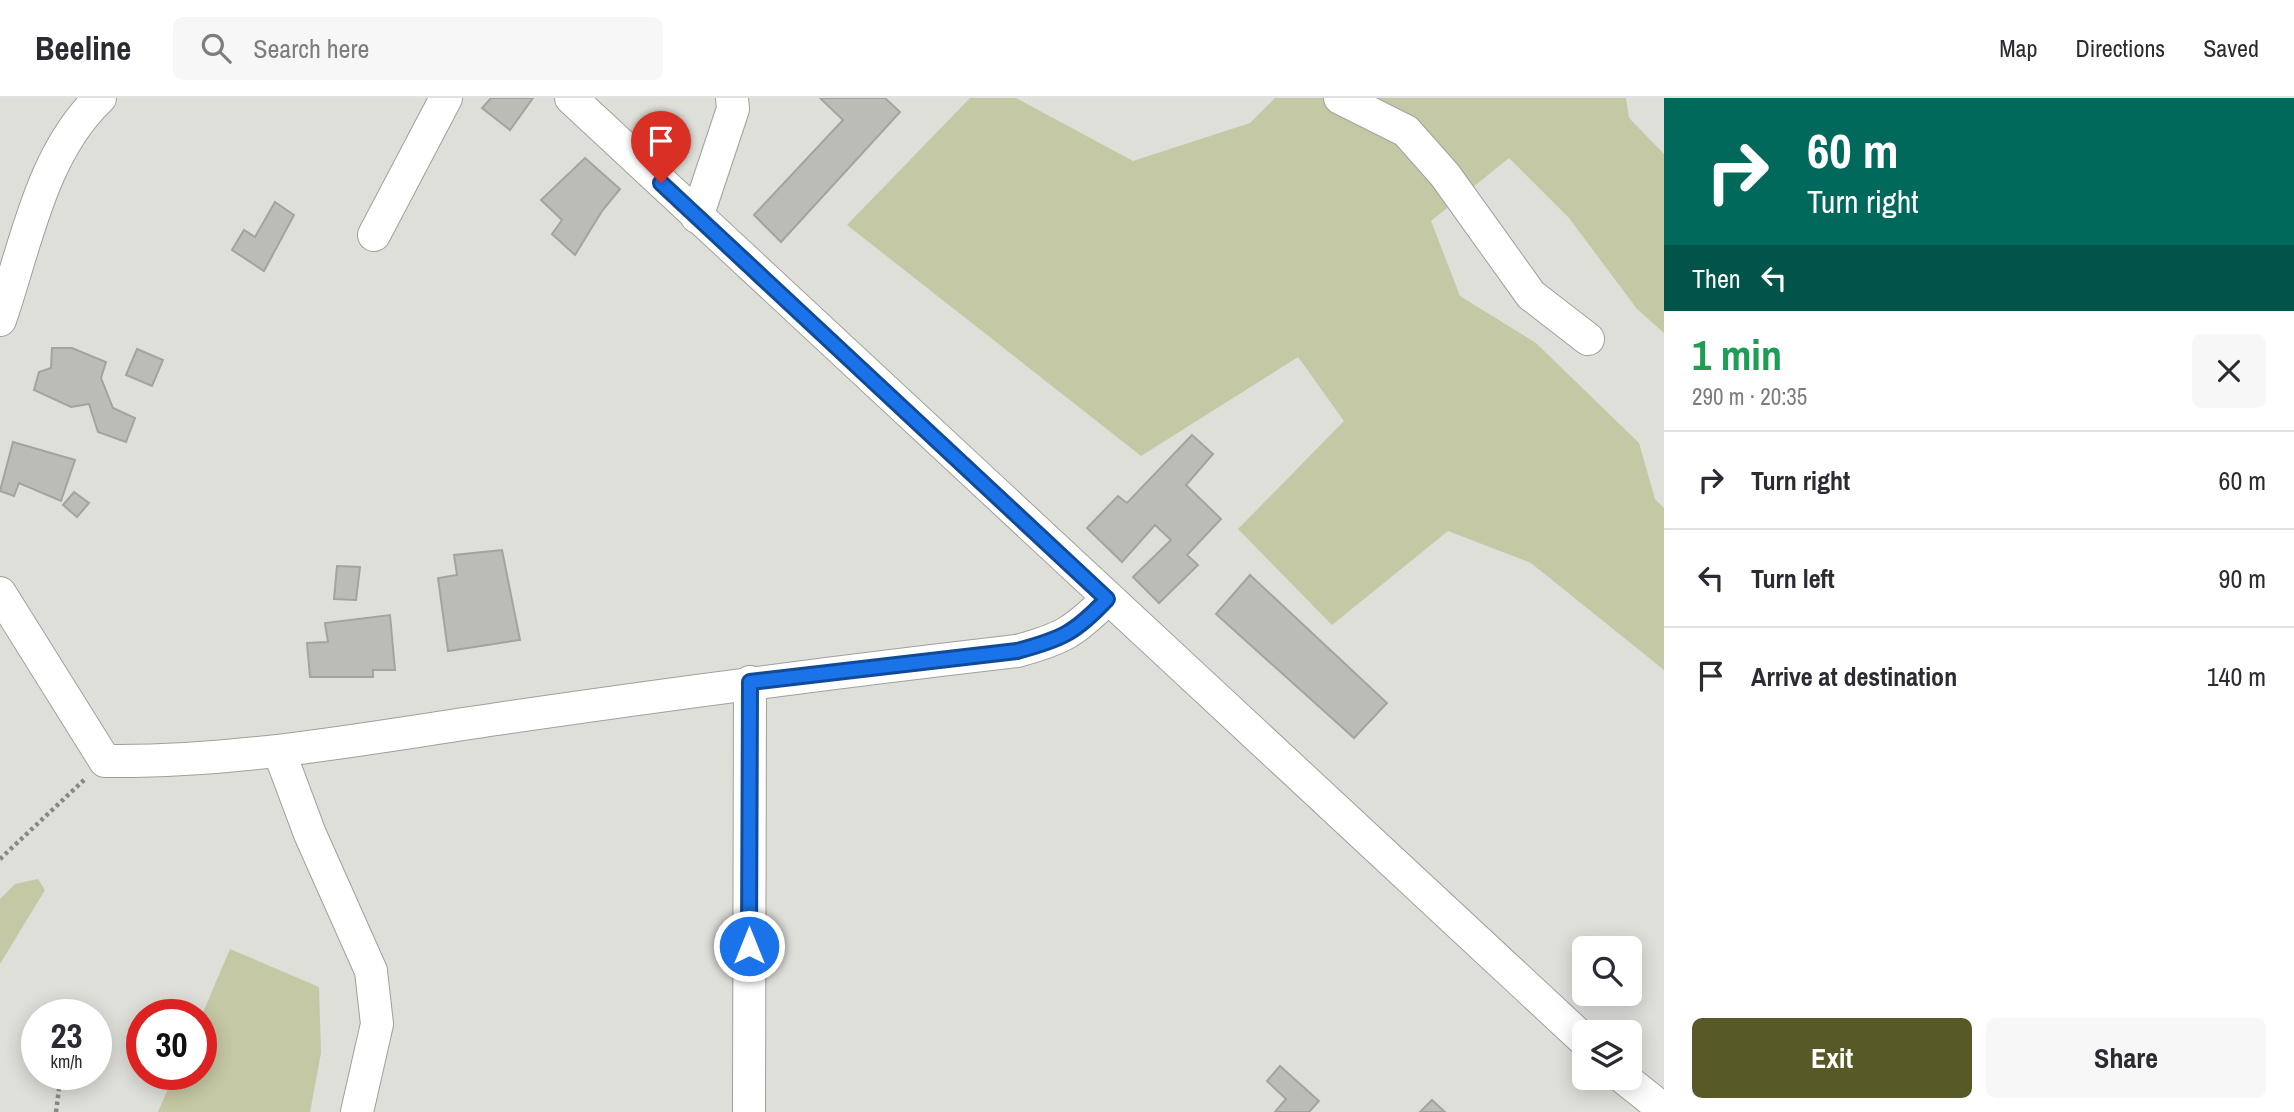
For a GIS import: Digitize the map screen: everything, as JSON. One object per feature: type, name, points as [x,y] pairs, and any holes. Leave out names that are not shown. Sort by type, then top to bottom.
[{"type":"street","points":[[0,320],[50,172],[82,116],[100,98]]},
{"type":"street","points":[[374,235],[446,98]]},
{"type":"street","points":[[571,98],[1572,1029]]},
{"type":"street","points":[[1340,98],[1406,131],[1445,176],[1531,295],[1588,339]]},
{"type":"street","points":[[697,217],[736,102]]},
{"type":"street","points":[[0,593],[105,761],[162,762],[278,751],[750,682],[1017,651],[1053,641],[1078,628],[1107,599]]},
{"type":"street","points":[[749,1112],[750,682]]},
{"type":"street","points":[[278,751],[310,834],[371,971],[377,1024],[357,1112]]},
{"type":"street","points":[[1639,1090],[1664,1110]]},
{"type":"path","points":[[0,859],[105,761]]},
{"type":"path","points":[[56,1112],[59,1090]]},
{"type":"green space","points":[[970,98],[1016,98],[1133,161],[1250,123],[1275,98],[1626,98],[1629,118],[1664,154],[1664,333],[1637,309],[1569,218],[1509,158],[1431,221],[1460,296],[1536,343],[1639,443],[1655,499],[1664,508],[1664,670],[1531,563],[1448,531],[1332,625],[1238,529],[1344,421],[1298,357],[1141,456],[847,225]]},
{"type":"green space","points":[[38,879],[45,890],[0,964],[0,899],[15,884]]},
{"type":"green space","points":[[230,949],[319,987],[321,1053],[310,1112],[158,1112],[168,1090],[217,1090],[217,999],[209,999]]},
{"type":"building","points":[[491,98],[533,98],[510,130],[482,108]]},
{"type":"building","points":[[820,98],[885,98],[900,112],[781,242],[754,215],[843,120]]},
{"type":"building","points":[[585,158],[620,189],[602,211],[575,255],[552,234],[562,220],[541,200]]},
{"type":"building","points":[[275,202],[294,215],[264,271],[232,250],[244,230],[255,237]]},
{"type":"building","points":[[52,348],[72,348],[106,362],[101,378],[113,408],[135,418],[126,442],[98,432],[89,404],[71,407],[34,390],[39,372],[51,368]]},
{"type":"building","points":[[137,349],[163,360],[152,386],[126,375]]},
{"type":"building","points":[[1192,435],[1213,454],[1186,485],[1221,519],[1187,555],[1198,565],[1159,603],[1133,577],[1171,540],[1155,525],[1122,562],[1087,528],[1118,496],[1127,503]]},
{"type":"building","points":[[13,442],[75,460],[61,501],[19,483],[14,496],[0,491]]},
{"type":"building","points":[[74,492],[89,503],[77,517],[63,505]]},
{"type":"building","points":[[502,550],[520,640],[448,651],[438,578],[457,575],[454,555]]},
{"type":"building","points":[[337,566],[360,567],[356,600],[334,599]]},
{"type":"building","points":[[1250,575],[1387,703],[1354,738],[1216,614]]},
{"type":"building","points":[[390,615],[395,670],[373,670],[373,677],[310,677],[307,643],[328,642],[325,623]]},
{"type":"building","points":[[1280,1066],[1319,1101],[1309,1112],[1275,1112],[1286,1099],[1267,1081]]},
{"type":"building","points":[[1432,1100],[1445,1112],[1420,1112]]},
{"type":"route","points":[[661,183],[1107,599],[1078,628],[1053,641],[1017,651],[750,682],[749,946]]}]
